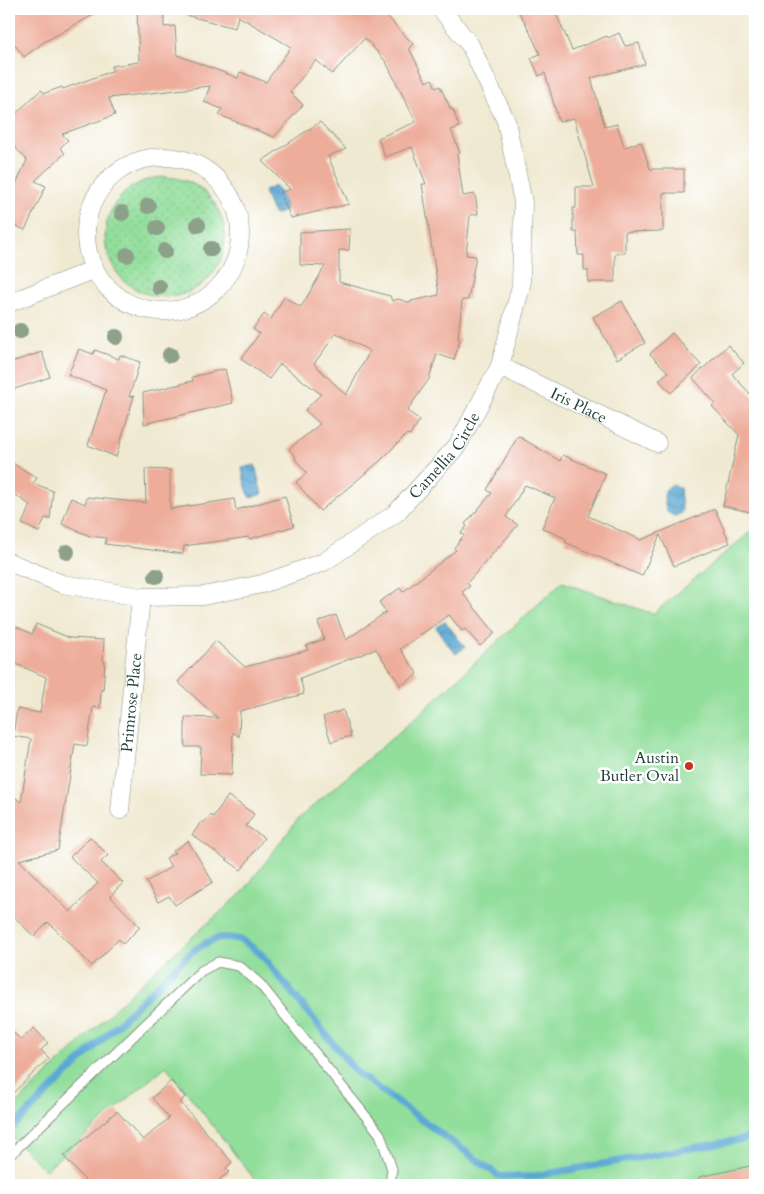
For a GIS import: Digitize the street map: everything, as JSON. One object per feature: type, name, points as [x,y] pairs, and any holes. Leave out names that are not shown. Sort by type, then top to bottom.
[{"type":"street","name":"Camellia Circle","points":[[9,562],[62,584],[142,597],[203,596],[262,584],[324,562],[396,513],[458,446],[500,366],[521,286],[523,202],[506,121],[470,45],[441,9]]},
{"type":"street","points":[[150,158],[174,158],[196,164],[216,178],[230,196],[239,218],[240,242],[234,265],[222,285],[201,302],[181,309],[155,311],[131,304],[110,290],[94,270],[87,247],[86,223],[94,200],[108,180],[127,166],[150,158]]},
{"type":"street","points":[[9,303],[94,270]]},
{"type":"street","name":"Iris Place","points":[[500,366],[658,442]]},
{"type":"street","name":"Primrose Place","points":[[120,810],[142,597]]},
{"type":"lane","points":[[9,1156],[201,971],[218,962],[238,966],[260,984],[380,1134],[392,1169],[390,1185]]},
{"type":"green space","points":[[165,177],[188,182],[198,187],[207,195],[215,204],[220,214],[225,237],[220,260],[215,270],[207,279],[198,287],[188,292],[165,297],[142,292],[132,287],[123,279],[115,270],[110,260],[105,237],[110,214],[115,204],[123,195],[132,187],[142,182]]},
{"type":"green space","points":[[755,528],[755,1185],[259,1185],[166,1066],[45,1170],[9,1134],[9,1111],[153,972],[243,892],[298,819],[411,722],[562,582],[653,614]]},
{"type":"water","points":[[275,186],[283,197],[286,210],[275,215],[264,191]]},
{"type":"water","points":[[255,465],[262,494],[250,498],[242,468]]},
{"type":"water","points":[[672,485],[680,488],[682,510],[680,514],[674,516],[667,512],[664,500],[666,490]]},
{"type":"water","points":[[445,621],[465,647],[456,654],[436,627]]},
{"type":"building","points":[[9,9],[104,9],[44,42],[24,57],[9,37]]},
{"type":"building","points":[[137,9],[164,9],[164,27],[175,26],[177,55],[238,78],[240,72],[266,82],[291,47],[238,16],[235,28],[185,15],[186,9],[380,9],[413,44],[409,48],[426,82],[432,79],[436,88],[440,86],[451,110],[453,109],[459,127],[451,130],[460,153],[457,154],[463,196],[475,194],[478,214],[470,215],[466,255],[476,256],[468,300],[462,300],[458,339],[460,340],[454,360],[437,354],[429,379],[407,411],[420,420],[410,435],[407,434],[379,462],[320,511],[296,482],[307,473],[289,449],[320,424],[305,410],[321,394],[280,364],[269,379],[241,359],[259,334],[253,329],[264,314],[271,319],[284,297],[301,307],[325,266],[300,265],[300,232],[350,229],[349,250],[339,250],[339,282],[390,296],[392,301],[398,299],[411,303],[411,301],[439,295],[422,184],[426,184],[412,147],[385,157],[378,138],[416,122],[386,62],[365,38],[332,74],[316,60],[290,92],[303,105],[274,137],[219,115],[222,109],[204,102],[210,86],[109,98],[115,115],[62,134],[68,140],[60,148],[65,153],[35,181],[46,186],[25,230],[9,223],[9,199],[27,160],[9,141],[9,120],[41,90],[45,93],[62,87],[63,89],[112,71],[112,66],[139,62]],"holes":[[[336,333],[370,351],[346,395],[314,364]]]},
{"type":"building","points":[[517,9],[554,9],[572,50],[619,33],[625,46],[639,43],[645,64],[591,78],[605,127],[617,124],[624,147],[641,142],[650,169],[684,169],[684,193],[663,193],[663,231],[625,232],[625,253],[615,253],[615,282],[588,282],[588,270],[584,270],[584,255],[578,255],[577,232],[573,232],[573,208],[576,208],[576,187],[594,187],[574,118],[559,122],[545,73],[539,76],[531,58],[540,54]]},
{"type":"building","points":[[320,122],[346,149],[328,156],[349,204],[291,218],[280,193],[290,189],[262,161]]},
{"type":"building","points":[[622,301],[645,343],[617,359],[593,317]]},
{"type":"building","points":[[672,333],[701,365],[671,393],[659,380],[668,372],[650,354]]},
{"type":"building","points":[[728,345],[744,363],[732,374],[752,396],[755,396],[755,513],[723,506],[739,435],[712,406],[715,403],[693,378]]},
{"type":"building","points":[[79,349],[93,354],[95,350],[119,359],[120,355],[140,362],[129,397],[134,396],[116,457],[88,445],[106,390],[68,375]]},
{"type":"building","points":[[42,352],[50,377],[9,391],[9,363]]},
{"type":"building","points":[[225,369],[233,403],[144,424],[143,393],[193,381],[192,377]]},
{"type":"building","points":[[518,436],[560,461],[563,455],[606,474],[588,516],[641,540],[715,509],[730,543],[674,566],[660,535],[642,576],[565,542],[567,539],[542,528],[555,498],[525,485],[506,517],[518,525],[467,583],[470,586],[462,592],[495,633],[480,646],[465,629],[462,631],[449,615],[400,649],[418,674],[401,686],[376,649],[300,678],[304,694],[240,711],[239,737],[233,732],[232,775],[200,774],[201,747],[185,747],[185,717],[218,718],[178,682],[216,641],[245,667],[308,650],[306,646],[324,639],[318,622],[336,615],[346,640],[386,612],[379,602],[400,588],[403,592],[456,550],[454,548],[464,535],[461,533],[467,526],[465,524],[492,493],[487,490]]},
{"type":"building","points":[[9,461],[37,478],[33,483],[53,491],[50,519],[45,518],[39,532],[22,524],[30,505],[9,491]]},
{"type":"building","points":[[145,469],[170,470],[170,509],[234,499],[236,510],[285,496],[294,526],[250,539],[249,537],[184,546],[183,554],[105,544],[106,538],[90,536],[62,524],[71,498],[85,504],[87,497],[146,503]]},
{"type":"building","points":[[9,623],[32,634],[36,624],[70,638],[104,640],[103,661],[105,662],[100,708],[93,707],[87,746],[75,744],[58,850],[19,860],[70,912],[98,883],[70,857],[90,837],[108,855],[101,862],[123,883],[110,896],[140,927],[123,944],[119,939],[92,966],[48,922],[34,937],[9,911],[9,793],[21,802],[31,739],[13,736],[17,709],[40,713],[46,677],[9,661]]},
{"type":"building","points":[[343,710],[351,736],[331,742],[323,717]]},
{"type":"building","points":[[228,796],[254,814],[246,826],[264,838],[241,870],[192,835],[202,821],[204,823],[210,815],[213,817]]},
{"type":"building","points":[[188,841],[213,882],[175,905],[169,896],[158,902],[146,882],[171,867],[166,858],[175,853],[173,851]]},
{"type":"building","points":[[9,1028],[21,1040],[34,1028],[48,1043],[41,1050],[49,1058],[9,1097]]},
{"type":"building","points":[[171,1081],[185,1097],[180,1102],[232,1162],[226,1168],[229,1172],[213,1185],[89,1185],[64,1156],[117,1111],[143,1140],[169,1118],[152,1098]]},
{"type":"building","points":[[755,1165],[755,1185],[700,1185],[699,1177]]},
{"type":"waterway","points":[[12,1128],[189,954],[207,942],[220,938],[234,938],[241,940],[261,954],[356,1072],[499,1176],[529,1177],[755,1137]]},
{"type":"place","name":"Austin Butler Oval","points":[[689,766]]}]
